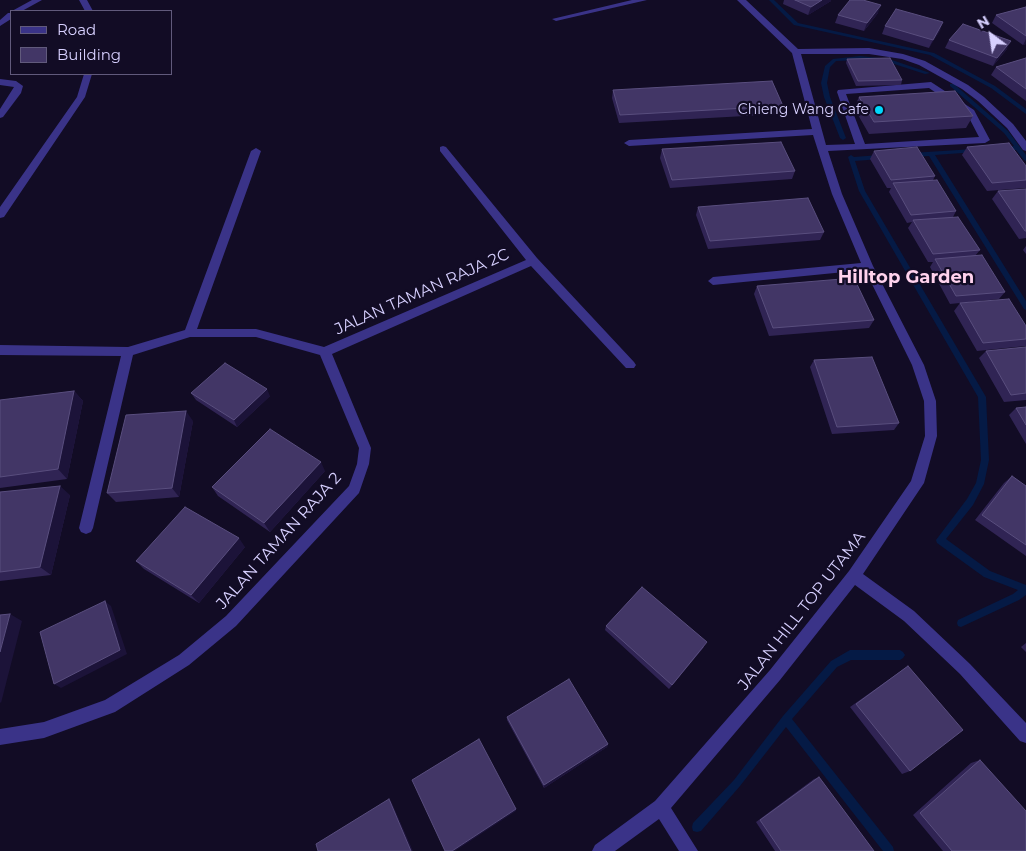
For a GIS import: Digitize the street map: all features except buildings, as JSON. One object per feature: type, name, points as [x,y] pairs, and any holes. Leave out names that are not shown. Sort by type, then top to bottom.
[{"type":"street","points":[[18,10],[38,0]]},
{"type":"street","points":[[556,19],[643,0]]},
{"type":"street","points":[[741,0],[796,52],[831,50],[869,51],[903,57],[922,63],[944,74],[981,99],[1010,126],[1026,148]]},
{"type":"street","points":[[0,24],[10,16]]},
{"type":"street","name":"JALAN HILL TOP UTAMA","points":[[601,851],[661,807],[775,675],[854,576],[917,483],[931,436],[930,401],[918,365],[868,266],[837,194],[817,132],[796,52]]},
{"type":"street","points":[[931,86],[944,74]]},
{"type":"street","points":[[0,215],[81,97],[88,75]]},
{"type":"street","points":[[0,82],[14,83],[19,86],[18,91],[0,115]]},
{"type":"street","points":[[822,148],[861,147],[985,140],[971,112],[931,86],[841,92],[861,147]]},
{"type":"street","points":[[630,143],[817,132]]},
{"type":"street","name":"JALAN TAMAN RAJA 2C","points":[[443,149],[533,261],[630,364]]},
{"type":"street","points":[[190,333],[256,151]]},
{"type":"street","name":"JALAN TAMAN RAJA 2C","points":[[325,352],[533,261]]},
{"type":"street","points":[[713,281],[868,266]]},
{"type":"street","points":[[0,350],[128,352],[190,333],[256,333],[325,352]]},
{"type":"street","points":[[86,528],[128,352]]},
{"type":"street","name":"JALAN TAMAN RAJA 2","points":[[0,737],[44,730],[109,706],[184,660],[232,622],[354,489],[363,464],[365,448],[325,352]]},
{"type":"street","points":[[854,576],[909,616],[965,669],[1026,735]]},
{"type":"street","points":[[661,807],[689,851]]},
{"type":"waterway","points":[[771,0],[796,24],[932,54],[993,87],[1026,112]]},
{"type":"waterway","points":[[843,138],[827,97],[824,83],[828,66],[835,60],[860,58],[889,61],[927,73]]},
{"type":"waterway","points":[[952,85],[1006,132],[1018,148]]},
{"type":"waterway","points":[[1003,149],[1018,148]]},
{"type":"waterway","points":[[1018,148],[1026,159]]},
{"type":"waterway","points":[[911,155],[974,151]]},
{"type":"waterway","points":[[931,154],[1026,307]]},
{"type":"waterway","points":[[851,157],[862,191],[982,397],[985,460],[980,484],[970,502],[940,540],[987,574],[1026,589]]},
{"type":"waterway","points":[[852,159],[880,157]]},
{"type":"waterway","points":[[961,623],[1016,597],[1026,590]]},
{"type":"waterway","points":[[786,719],[834,664],[850,655],[900,655]]},
{"type":"waterway","points":[[697,827],[737,783],[786,719]]},
{"type":"waterway","points":[[786,719],[889,851]]},
{"type":"place","name":"Chieng Wang Cafe","points":[[879,110]]},
{"type":"district","name":"Hilltop Garden","points":[[906,278]]}]
